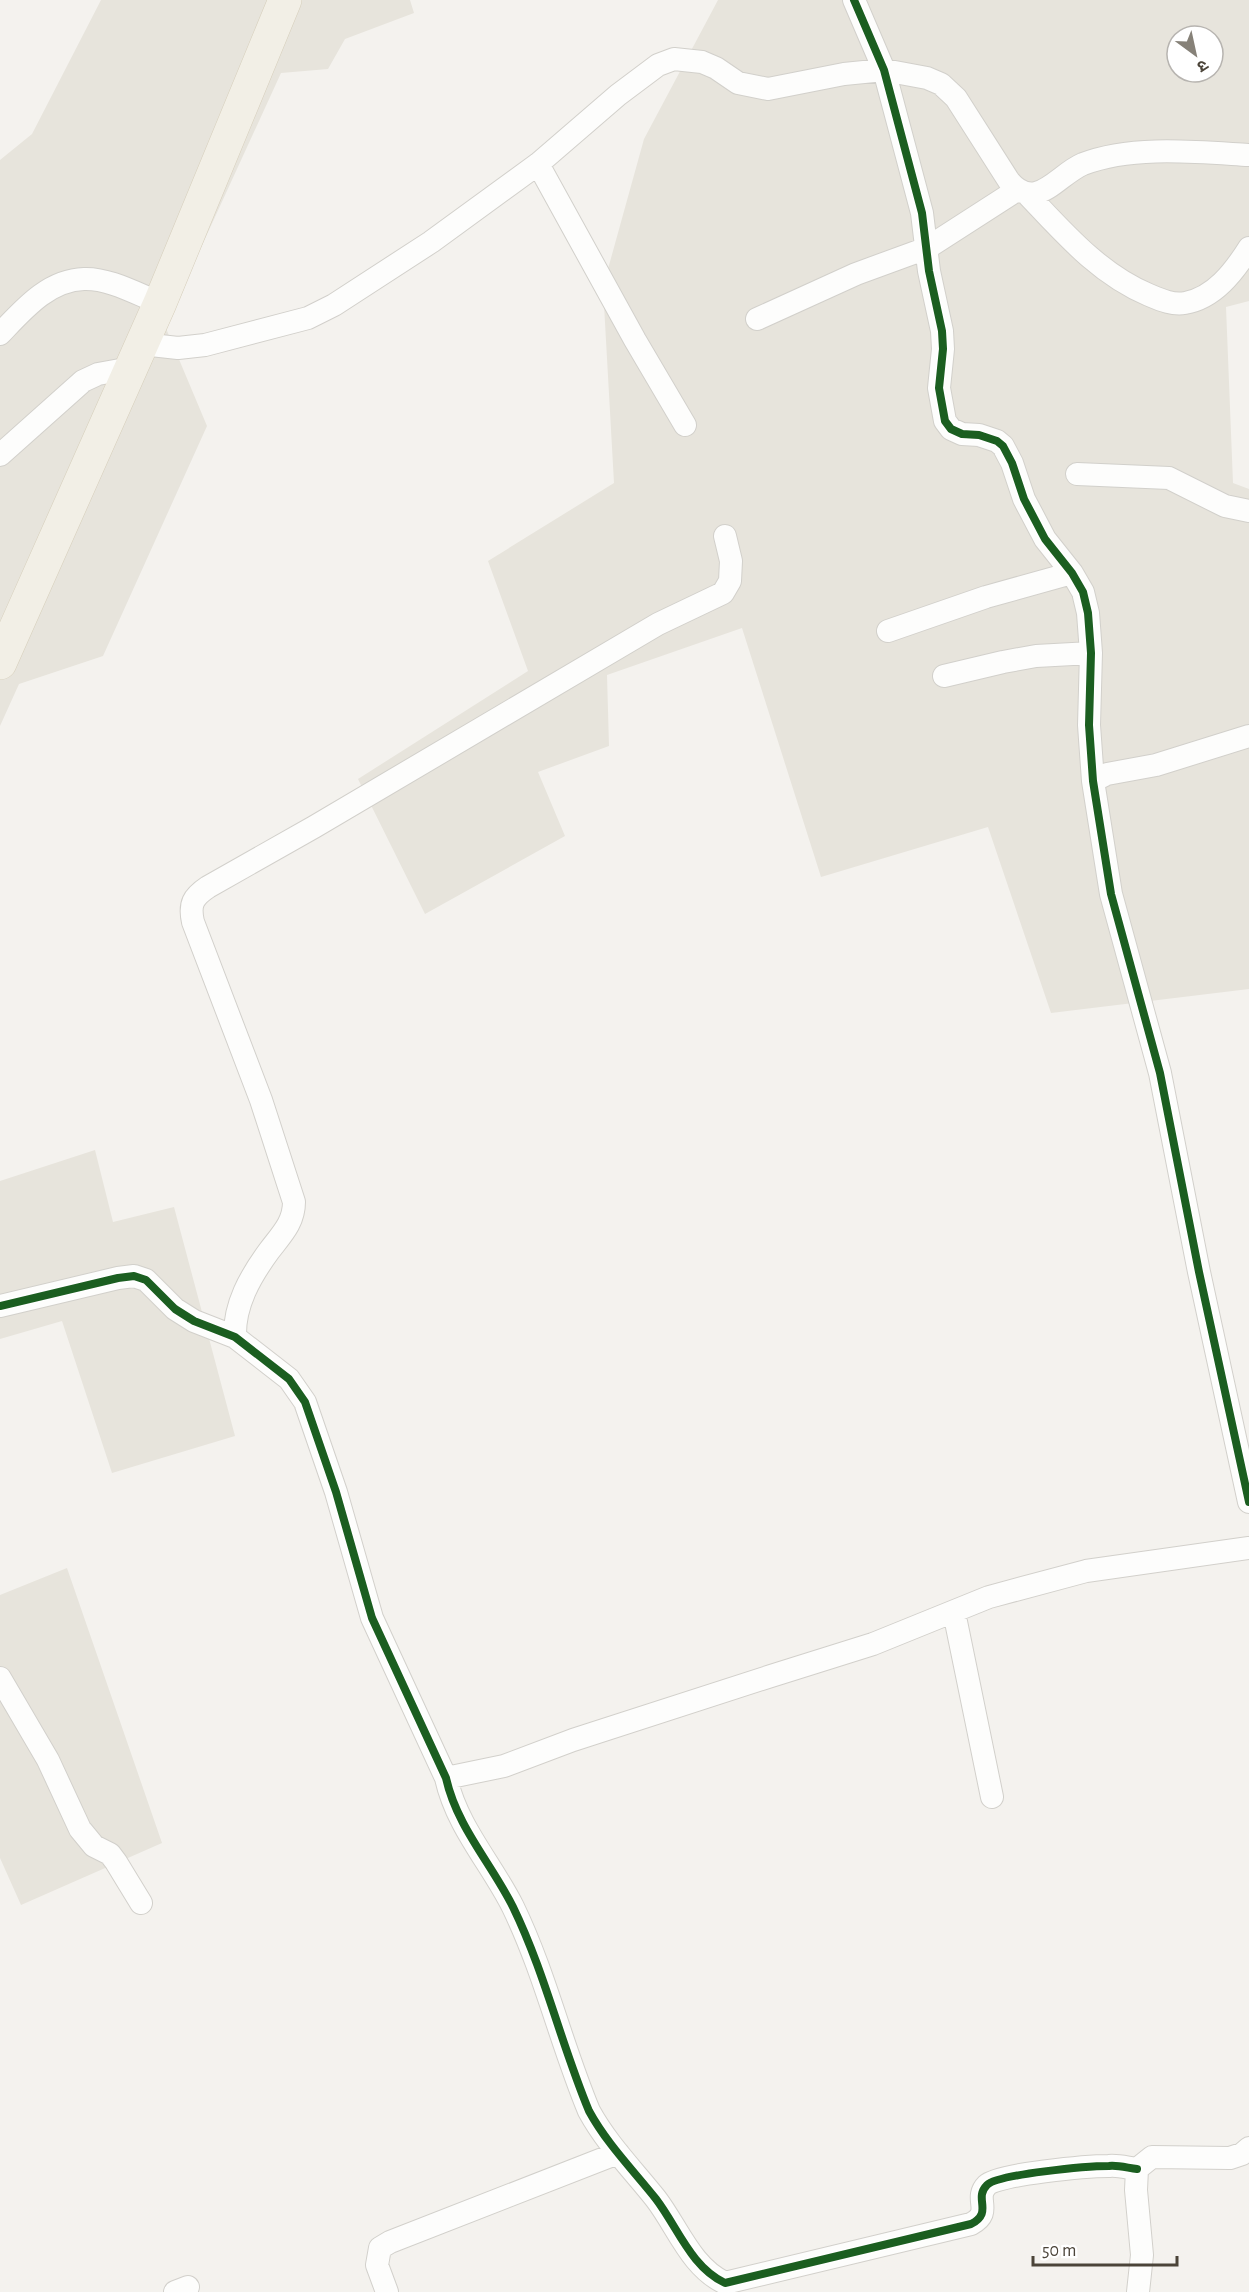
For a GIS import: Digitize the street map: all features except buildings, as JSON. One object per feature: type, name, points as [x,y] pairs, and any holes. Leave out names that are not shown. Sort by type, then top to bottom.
[{"type":"main road","points":[[0,662],[160,303],[285,0]]},
{"type":"street","points":[[854,0],[884,70],[922,213],[929,271],[942,331],[943,349],[939,388],[945,421],[951,429],[962,434],[978,435],[998,441],[1004,446],[1024,499],[1044,539],[1072,573],[1083,592],[1088,613],[1091,653],[1089,725],[1093,781],[1111,894],[1160,1073],[1197,1261],[1249,1502]]},
{"type":"street","points":[[0,455],[83,381],[136,356],[205,345],[308,318],[367,285],[431,242],[538,164],[618,95],[658,65],[674,58],[702,62],[716,68],[738,83],[768,89],[844,74],[884,70],[911,74],[940,84],[956,98],[1009,181],[1109,273],[1130,287],[1168,303],[1191,301],[1213,290],[1227,279],[1249,248]]},
{"type":"street","points":[[757,319],[856,274],[927,248],[1022,192],[1041,191],[1081,165],[1125,155],[1182,151],[1249,155]]},
{"type":"street","points":[[538,164],[635,340],[685,425]]},
{"type":"street","points":[[0,334],[27,305],[48,291],[67,282],[85,278],[105,282],[160,303]]},
{"type":"street","points":[[1077,474],[1169,478],[1225,506],[1249,511]]},
{"type":"street","points":[[236,1337],[235,1324],[240,1302],[250,1280],[288,1227],[293,1217],[294,1202],[261,1100],[193,922],[190,910],[194,897],[208,886],[314,827],[658,624],[723,593],[730,581],[731,561],[725,536]]},
{"type":"street","points":[[888,631],[986,597],[1072,573]]},
{"type":"street","points":[[944,676],[1025,658],[1091,653]]},
{"type":"street","points":[[1093,781],[1107,774],[1175,760],[1249,736]]},
{"type":"street","points":[[0,1306],[134,1276],[146,1280],[176,1309],[194,1321],[236,1337],[289,1379],[305,1402],[336,1492],[372,1618],[446,1778],[451,1799],[460,1819],[512,1905],[538,1964],[589,2111],[600,2130],[657,2202],[699,2264],[710,2276],[725,2283],[971,2224],[980,2220],[983,2212],[982,2194],[986,2186],[1006,2177],[1111,2165],[1137,2169]]},
{"type":"street","points":[[446,1778],[504,1766],[705,1697],[873,1644],[988,1597],[1086,1571],[1249,1548]]},
{"type":"street","points":[[954,1612],[992,1797]]},
{"type":"street","points":[[0,1677],[48,1760],[80,1829],[94,1845],[110,1854],[141,1903]]},
{"type":"street","points":[[1138,2292],[1142,2255],[1136,2190],[1137,2169],[1144,2161],[1152,2157],[1230,2158],[1242,2154],[1249,2148]]},
{"type":"street","points":[[387,2292],[379,2257],[390,2242],[618,2153]]},
{"type":"shaded area","points":[[101,0],[410,0],[414,13],[345,39],[328,69],[281,73],[165,326],[207,426],[103,656],[19,684],[0,726],[0,160],[32,134]]},
{"type":"shaded area","points":[[718,0],[1249,0],[1249,301],[1226,307],[1233,483],[1249,489],[1249,989],[1051,1013],[988,827],[821,877],[742,628],[607,675],[609,746],[538,772],[565,836],[425,914],[358,779],[528,671],[488,561],[614,483],[603,287],[644,139]]},
{"type":"shaded area","points":[[95,1150],[113,1222],[174,1207],[235,1436],[112,1473],[62,1321],[0,1339],[0,1181]]},
{"type":"shaded area","points":[[67,1568],[162,1843],[21,1905],[0,1858],[0,1595]]},
{"type":"cycle path","points":[[854,0],[884,70],[922,213],[929,271],[942,331],[943,349],[939,388],[945,421],[951,429],[962,434],[979,435],[997,441],[1003,446],[1012,463],[1024,499],[1045,539],[1072,573],[1083,592],[1088,613],[1091,653],[1089,725],[1093,781],[1111,894],[1160,1073],[1199,1272],[1249,1502]]},
{"type":"cycle path","points":[[0,1306],[134,1276],[146,1280],[175,1309],[194,1321],[235,1337],[289,1379],[305,1402],[336,1492],[372,1618],[446,1778],[458,1813],[513,1907],[544,1983],[589,2111],[612,2146],[664,2210],[694,2257],[713,2276],[725,2283],[971,2224],[981,2215],[983,2190],[987,2185],[1008,2177],[1098,2166],[1137,2169]]}]
